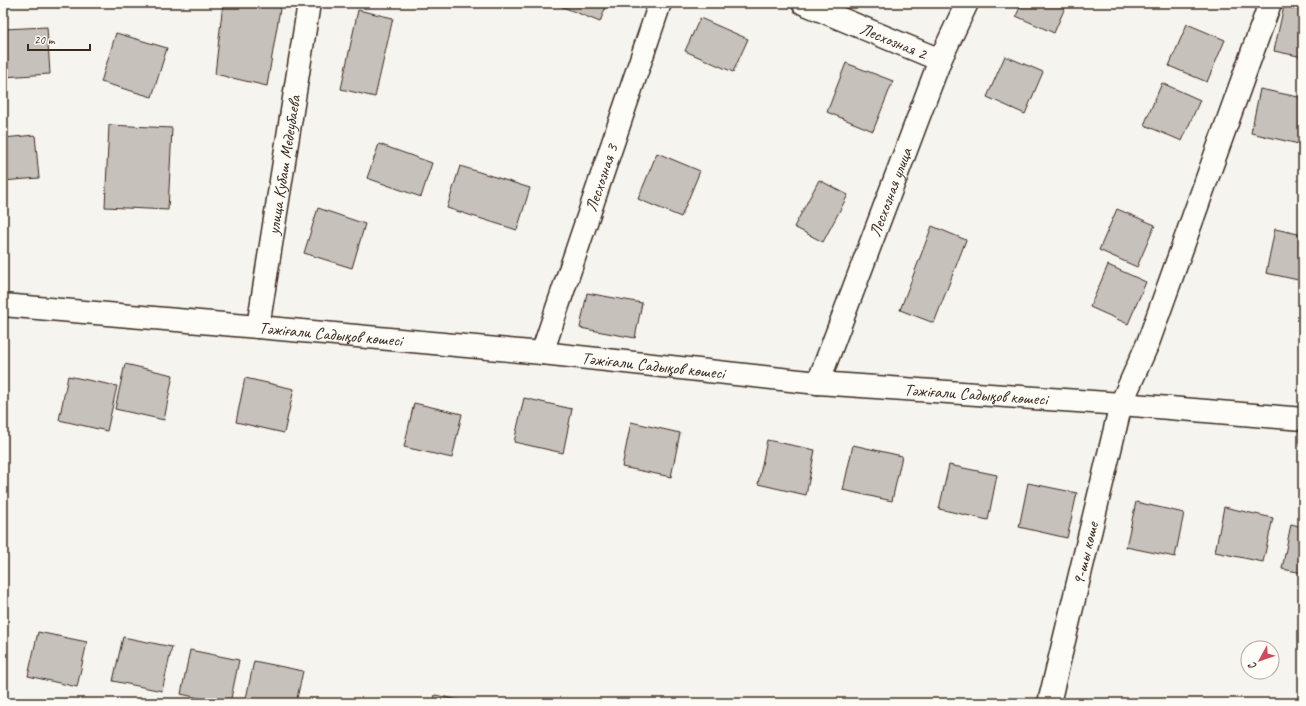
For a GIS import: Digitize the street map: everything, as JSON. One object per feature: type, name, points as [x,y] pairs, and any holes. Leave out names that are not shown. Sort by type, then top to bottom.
[{"type":"street","name":"улица Кубаш Медеубаева","points":[[258,327],[308,3]]},
{"type":"street","name":"Лесхозная 3","points":[[542,353],[660,3]]},
{"type":"street","name":"Лесхозная 2","points":[[803,3],[940,60]]},
{"type":"street","name":"Лесхозная улица","points":[[818,383],[940,60],[967,3]]},
{"type":"street","name":"9-шы көше","points":[[1049,703],[1121,404],[1148,343],[1270,3]]},
{"type":"street","name":"Тәжіғали Садықов көшесі","points":[[3,305],[542,353],[818,383],[1121,404],[1303,419]]},
{"type":"building","points":[[223,3],[281,3],[267,86],[215,74]]},
{"type":"building","points":[[553,3],[607,3],[600,22]]},
{"type":"building","points":[[1022,3],[1067,3],[1054,33],[1016,16]]},
{"type":"building","points":[[1284,6],[1303,10],[1303,57],[1274,51]]},
{"type":"building","points":[[358,10],[393,18],[375,97],[341,89]]},
{"type":"building","points":[[700,18],[748,39],[733,72],[685,51]]},
{"type":"building","points":[[1187,24],[1225,40],[1207,82],[1169,66]]},
{"type":"building","points":[[47,27],[50,74],[3,77],[3,29]]},
{"type":"building","points":[[116,33],[167,48],[152,97],[101,82]]},
{"type":"building","points":[[1005,56],[1043,72],[1025,114],[987,97]]},
{"type":"building","points":[[846,63],[893,81],[873,131],[827,112]]},
{"type":"building","points":[[1162,83],[1200,100],[1182,141],[1144,125]]},
{"type":"building","points":[[1260,89],[1303,98],[1303,127],[1299,144],[1251,133]]},
{"type":"building","points":[[109,125],[172,128],[168,210],[105,207]]},
{"type":"building","points":[[35,135],[39,178],[3,181],[3,138]]},
{"type":"building","points":[[379,144],[432,163],[421,197],[367,178]]},
{"type":"building","points":[[657,153],[700,171],[681,217],[638,199]]},
{"type":"building","points":[[460,166],[530,188],[517,230],[447,208]]},
{"type":"building","points":[[819,180],[848,195],[823,242],[794,227]]},
{"type":"building","points":[[318,208],[365,224],[352,268],[304,253]]},
{"type":"building","points":[[1117,209],[1155,225],[1137,267],[1099,250]]},
{"type":"building","points":[[932,226],[966,240],[934,323],[900,310]]},
{"type":"building","points":[[1275,229],[1303,235],[1303,281],[1266,273]]},
{"type":"building","points":[[1108,265],[1146,282],[1128,324],[1090,307]]},
{"type":"building","points":[[587,293],[642,303],[635,338],[580,328]]},
{"type":"building","points":[[125,364],[173,375],[164,420],[115,409]]},
{"type":"building","points":[[68,376],[117,386],[107,431],[59,420]]},
{"type":"building","points":[[245,378],[294,389],[284,433],[236,422]]},
{"type":"building","points":[[524,398],[572,409],[563,453],[514,442]]},
{"type":"building","points":[[414,403],[462,414],[452,458],[404,447]]},
{"type":"building","points":[[631,422],[680,433],[671,477],[622,467]]},
{"type":"building","points":[[767,440],[815,450],[806,495],[758,484]]},
{"type":"building","points":[[853,445],[902,456],[892,501],[843,490]]},
{"type":"building","points":[[949,465],[997,475],[988,520],[939,509]]},
{"type":"building","points":[[1028,483],[1077,493],[1067,538],[1019,527]]},
{"type":"building","points":[[1136,502],[1184,513],[1175,557],[1126,547]]},
{"type":"building","points":[[1224,507],[1273,518],[1263,562],[1215,552]]},
{"type":"building","points":[[1291,524],[1303,527],[1303,573],[1282,569]]},
{"type":"building","points":[[38,632],[87,642],[77,687],[28,676]]},
{"type":"building","points":[[123,637],[172,647],[162,691],[113,681]]},
{"type":"building","points":[[190,650],[239,660],[230,703],[222,703],[181,694]]},
{"type":"building","points":[[254,661],[303,671],[296,703],[245,703]]},
{"type":"building","points":[[435,695],[473,703],[433,703]]}]
